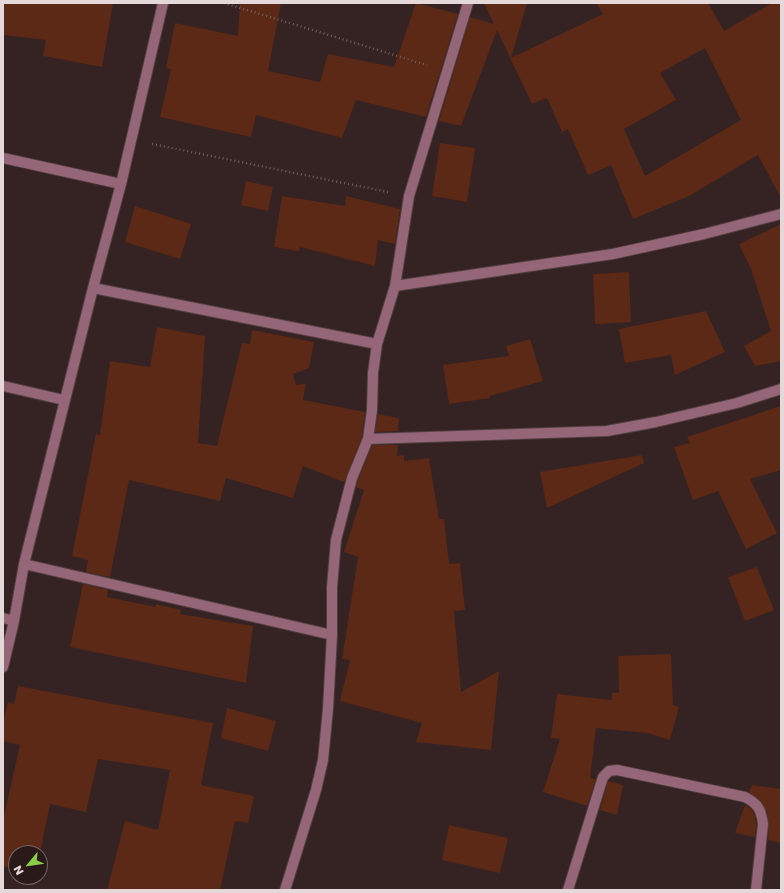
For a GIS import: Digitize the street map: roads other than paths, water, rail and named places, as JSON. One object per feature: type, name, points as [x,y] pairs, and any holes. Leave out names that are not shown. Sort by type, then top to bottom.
[{"type":"street","points":[[3,667],[14,621],[24,564],[64,400],[132,140],[163,3]]},
{"type":"street","points":[[286,890],[316,790],[323,760],[328,709],[332,635],[332,586],[336,540],[352,478],[368,439],[372,410],[373,373],[376,344],[395,286],[410,196],[468,3]]},
{"type":"street","points":[[3,158],[121,184]]},
{"type":"street","points":[[395,286],[613,254],[704,234],[781,214]]},
{"type":"street","points":[[93,288],[376,344]]},
{"type":"street","points":[[3,386],[64,400]]},
{"type":"street","points":[[368,439],[607,432],[737,404],[781,389]]},
{"type":"street","points":[[24,564],[332,635]]},
{"type":"street","points":[[3,618],[14,621]]},
{"type":"street","points":[[568,890],[603,777],[609,771],[617,770],[745,797],[754,802],[762,814],[763,824],[756,890]]}]
